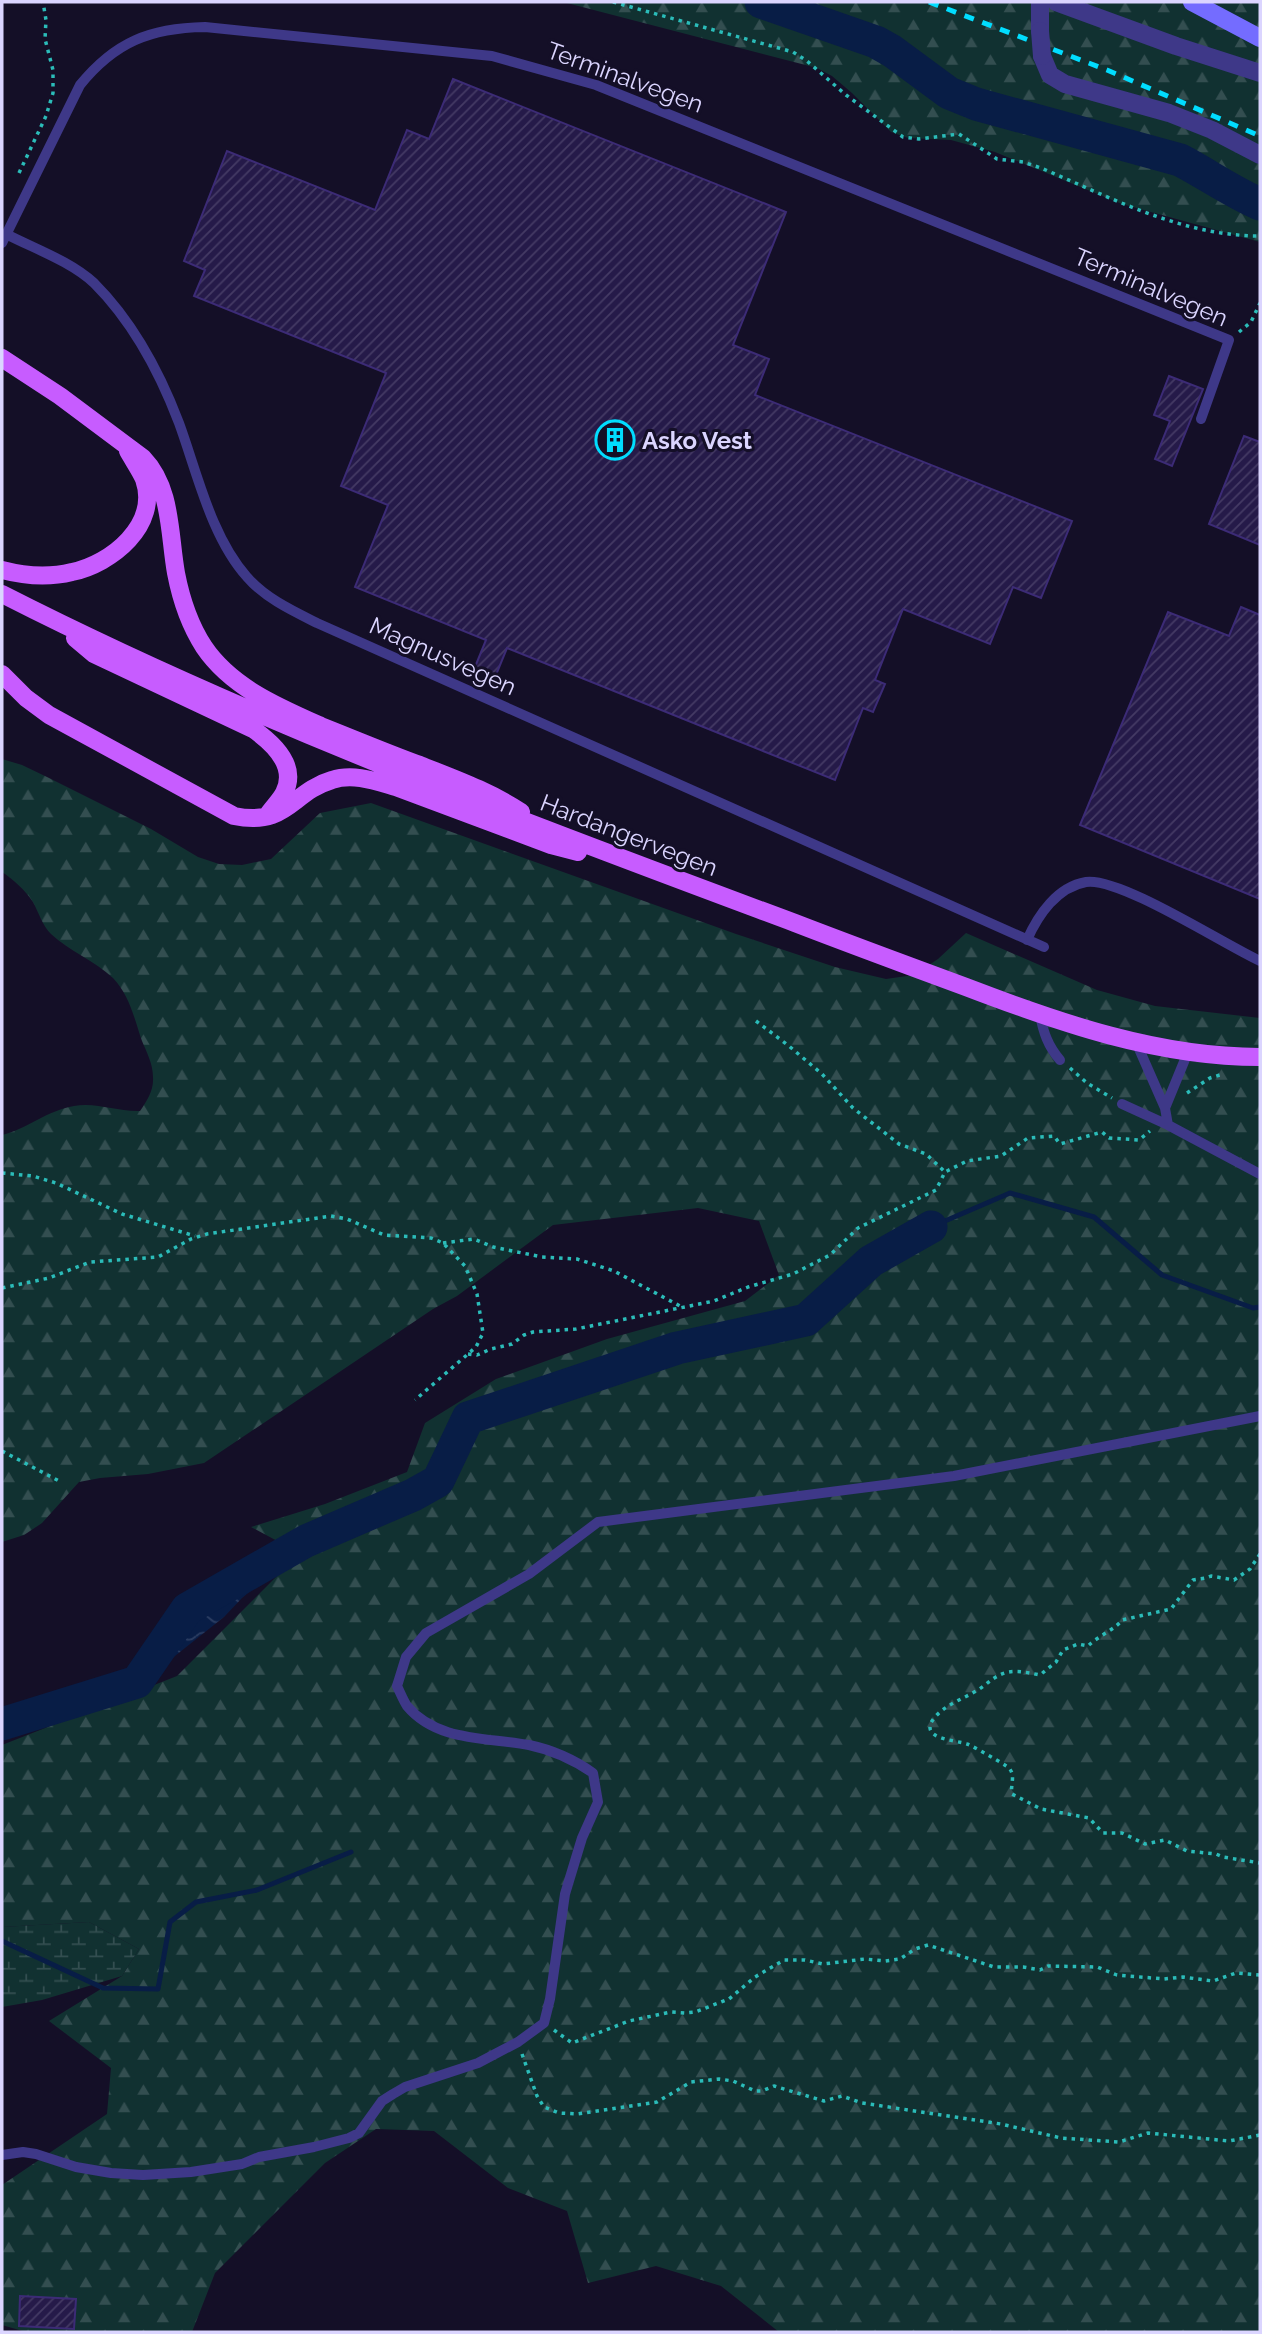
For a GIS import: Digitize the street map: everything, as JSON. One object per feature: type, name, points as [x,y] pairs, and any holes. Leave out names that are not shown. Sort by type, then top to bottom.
[{"type":"main road","points":[[1192,2],[1260,38]]},
{"type":"main road","points":[[2,358],[60,396],[143,458],[154,470],[163,488],[176,572],[187,612],[205,649],[229,676],[247,689],[300,716],[481,789],[550,831]]},
{"type":"main road","points":[[2,570],[36,576],[76,572],[102,560],[131,538],[143,516],[145,492],[144,480],[127,447]]},
{"type":"main road","name":"Hardangervegen","points":[[2,594],[193,686],[296,730],[550,831],[1040,1014],[1136,1042],[1188,1052],[1260,1057]]},
{"type":"main road","points":[[56,622],[94,654],[253,729],[274,744],[283,759],[286,788],[267,816]]},
{"type":"main road","points":[[2,674],[26,698],[50,715],[215,807],[248,819],[282,812],[315,788],[331,780],[346,777],[396,787],[551,845],[650,869]]},
{"type":"street","points":[[1040,2],[1042,56],[1050,75],[1065,84],[1169,113],[1212,130],[1260,155]]},
{"type":"street","points":[[1056,2],[1176,46],[1260,73]]},
{"type":"lane","name":"Terminalvegen","points":[[4,239],[80,85],[95,67],[116,49],[138,38],[170,29],[205,27],[492,56],[596,85],[1229,340],[1201,419]]},
{"type":"lane","name":"Magnusvegen","points":[[4,239],[78,270],[106,296],[140,342],[157,373],[178,421],[203,494],[235,563],[248,580],[270,596],[317,624],[1044,947]]},
{"type":"lane","points":[[1027,940],[1034,923],[1047,905],[1068,889],[1086,883],[1099,883],[1116,886],[1139,897],[1260,961]]},
{"type":"lane","points":[[1040,1014],[1045,1037],[1060,1060]]},
{"type":"lane","points":[[1136,1042],[1165,1108],[1168,1125]]},
{"type":"lane","points":[[1165,1108],[1188,1052]]},
{"type":"lane","points":[[1122,1104],[1260,1174]]},
{"type":"lane","points":[[2,2155],[23,2152],[111,2174],[143,2175],[191,2172],[242,2164],[259,2157],[314,2147],[359,2133],[382,2101],[405,2087],[478,2063],[518,2042],[544,2023],[550,2000],[565,1894],[582,1838],[598,1802],[593,1773],[567,1756],[554,1752],[529,1745],[466,1738],[429,1725],[407,1705],[397,1686],[406,1657],[426,1633],[529,1574],[598,1522],[954,1476],[1260,1416]]},
{"type":"path","points":[[15,181],[43,123],[53,93],[53,70],[45,39],[43,2]]},
{"type":"path","points":[[613,2],[793,52],[903,137],[928,138],[953,134],[969,139],[997,159],[1023,162],[1041,168],[1175,223],[1207,232],[1260,236]]},
{"type":"path","points":[[1229,340],[1251,322],[1260,303]]},
{"type":"path","points":[[756,1021],[822,1074],[853,1108],[899,1144],[926,1154],[945,1172]]},
{"type":"path","points":[[1060,1060],[1087,1083],[1122,1104]]},
{"type":"path","points":[[1165,1108],[1210,1078],[1221,1074],[1234,1074]]},
{"type":"path","points":[[468,1354],[477,1355],[512,1344],[533,1332],[576,1329],[714,1301],[748,1287],[793,1275],[830,1255],[858,1228],[936,1190],[945,1172],[967,1161],[1001,1156],[1028,1138],[1054,1136],[1060,1144],[1102,1132],[1109,1138],[1139,1140],[1150,1131],[1168,1125]]},
{"type":"path","points":[[2,1173],[33,1176],[55,1183],[122,1214],[197,1237]]},
{"type":"path","points":[[2,1288],[49,1278],[90,1262],[158,1257],[197,1237],[331,1216],[347,1219],[384,1235],[431,1238],[443,1243],[465,1266],[482,1314],[482,1339],[415,1400]]},
{"type":"path","points":[[443,1243],[474,1240],[493,1247],[542,1257],[577,1259],[614,1271],[682,1307]]},
{"type":"path","points":[[2,1451],[61,1482]]},
{"type":"path","points":[[1260,1554],[1250,1569],[1234,1580],[1211,1576],[1193,1580],[1187,1584],[1171,1609],[1122,1620],[1118,1626],[1099,1635],[1088,1646],[1078,1644],[1063,1650],[1056,1662],[1040,1675],[1007,1671],[998,1674],[974,1694],[945,1709],[931,1724],[933,1734],[939,1739],[970,1745],[1008,1767],[1013,1778],[1012,1794],[1041,1809],[1089,1818],[1103,1833],[1122,1833],[1145,1844],[1165,1840],[1187,1852],[1216,1854],[1260,1863]]},
{"type":"path","points":[[544,2023],[572,2043],[629,2021],[671,2012],[695,2011],[729,1999],[755,1977],[784,1960],[805,1960],[823,1964],[865,1959],[885,1961],[900,1959],[915,1949],[928,1945],[993,1967],[1040,1970],[1048,1966],[1097,1967],[1117,1975],[1164,1979],[1183,1977],[1213,1980],[1236,1973],[1260,1975]]},
{"type":"path","points":[[518,2042],[537,2096],[544,2107],[559,2113],[577,2114],[657,2102],[691,2082],[719,2079],[733,2081],[755,2091],[774,2086],[824,2101],[842,2096],[884,2107],[1001,2124],[1061,2138],[1119,2142],[1148,2133],[1229,2141],[1260,2134]]},
{"type":"green space","points":[[563,2],[1260,2],[1260,242],[1122,204],[995,152],[951,140],[908,138],[891,132],[852,93],[832,76],[817,68]]},
{"type":"green space","points":[[2,759],[47,777],[151,829],[198,857],[219,864],[242,865],[271,859],[320,813],[371,803],[835,967],[886,979],[914,975],[938,959],[966,933],[1097,990],[1155,1006],[1260,1018],[1260,2332],[779,2332],[721,2286],[656,2266],[588,2283],[567,2211],[508,2188],[434,2131],[376,2129],[325,2163],[215,2273],[192,2332],[26,2332],[2,2325],[2,2185],[107,2114],[111,2068],[49,2021],[122,1976],[139,1949],[89,1922],[2,1927],[2,1745],[177,1676],[303,1550],[306,1542],[281,1543],[251,1527],[325,1504],[407,1472],[425,1423],[496,1379],[607,1339],[745,1301],[779,1275],[759,1221],[698,1208],[553,1225],[457,1296],[433,1309],[204,1463],[148,1474],[79,1482],[42,1523],[24,1535],[2,1542],[2,1135],[55,1111],[74,1106],[91,1105],[140,1111],[150,1095],[153,1072],[131,1008],[119,985],[106,972],[51,934],[30,898],[2,872]]},
{"type":"green space","points":[[89,1922],[139,1949],[122,1976],[42,2000],[2,2007],[2,1927]]},
{"type":"water","points":[[306,1541],[302,1548],[242,1598],[224,1617],[151,1675],[137,1682],[151,1654],[166,1634],[227,1575],[257,1553]]},
{"type":"building","name":"Asko Vest","points":[[453,79],[786,212],[733,345],[769,359],[755,395],[1072,521],[1041,598],[1013,587],[990,644],[903,609],[875,680],[885,684],[873,712],[863,708],[835,780],[507,648],[496,675],[475,667],[486,640],[355,587],[388,505],[341,486],[386,373],[194,296],[205,270],[184,261],[227,151],[375,210],[407,130],[429,139]]},
{"type":"building","points":[[1169,376],[1203,389],[1172,466],[1155,459],[1170,421],[1154,415]]},
{"type":"building","points":[[1244,436],[1260,442],[1260,545],[1209,524]]},
{"type":"building","points":[[1241,607],[1260,615],[1260,899],[1080,825],[1168,612],[1229,636]]},
{"type":"building","points":[[20,2296],[76,2299],[74,2329],[19,2326]]},
{"type":"waterway","points":[[761,2],[876,42],[949,93],[976,104],[1180,160],[1260,204]]},
{"type":"waterway","points":[[931,1227],[1010,1193],[1094,1217],[1162,1275],[1253,1308],[1260,1307]]},
{"type":"waterway","points":[[2,1724],[137,1682],[187,1609],[306,1541],[413,1495],[438,1481],[468,1418],[677,1348],[806,1320],[871,1261],[931,1227]]},
{"type":"waterway","points":[[2,1941],[103,1988],[158,1989],[170,1922],[196,1902],[257,1890],[351,1852]]},
{"type":"railway","points":[[929,2],[1107,70],[1260,136]]},
{"type":"place","name":"Asko Vest","points":[[615,440]]}]
